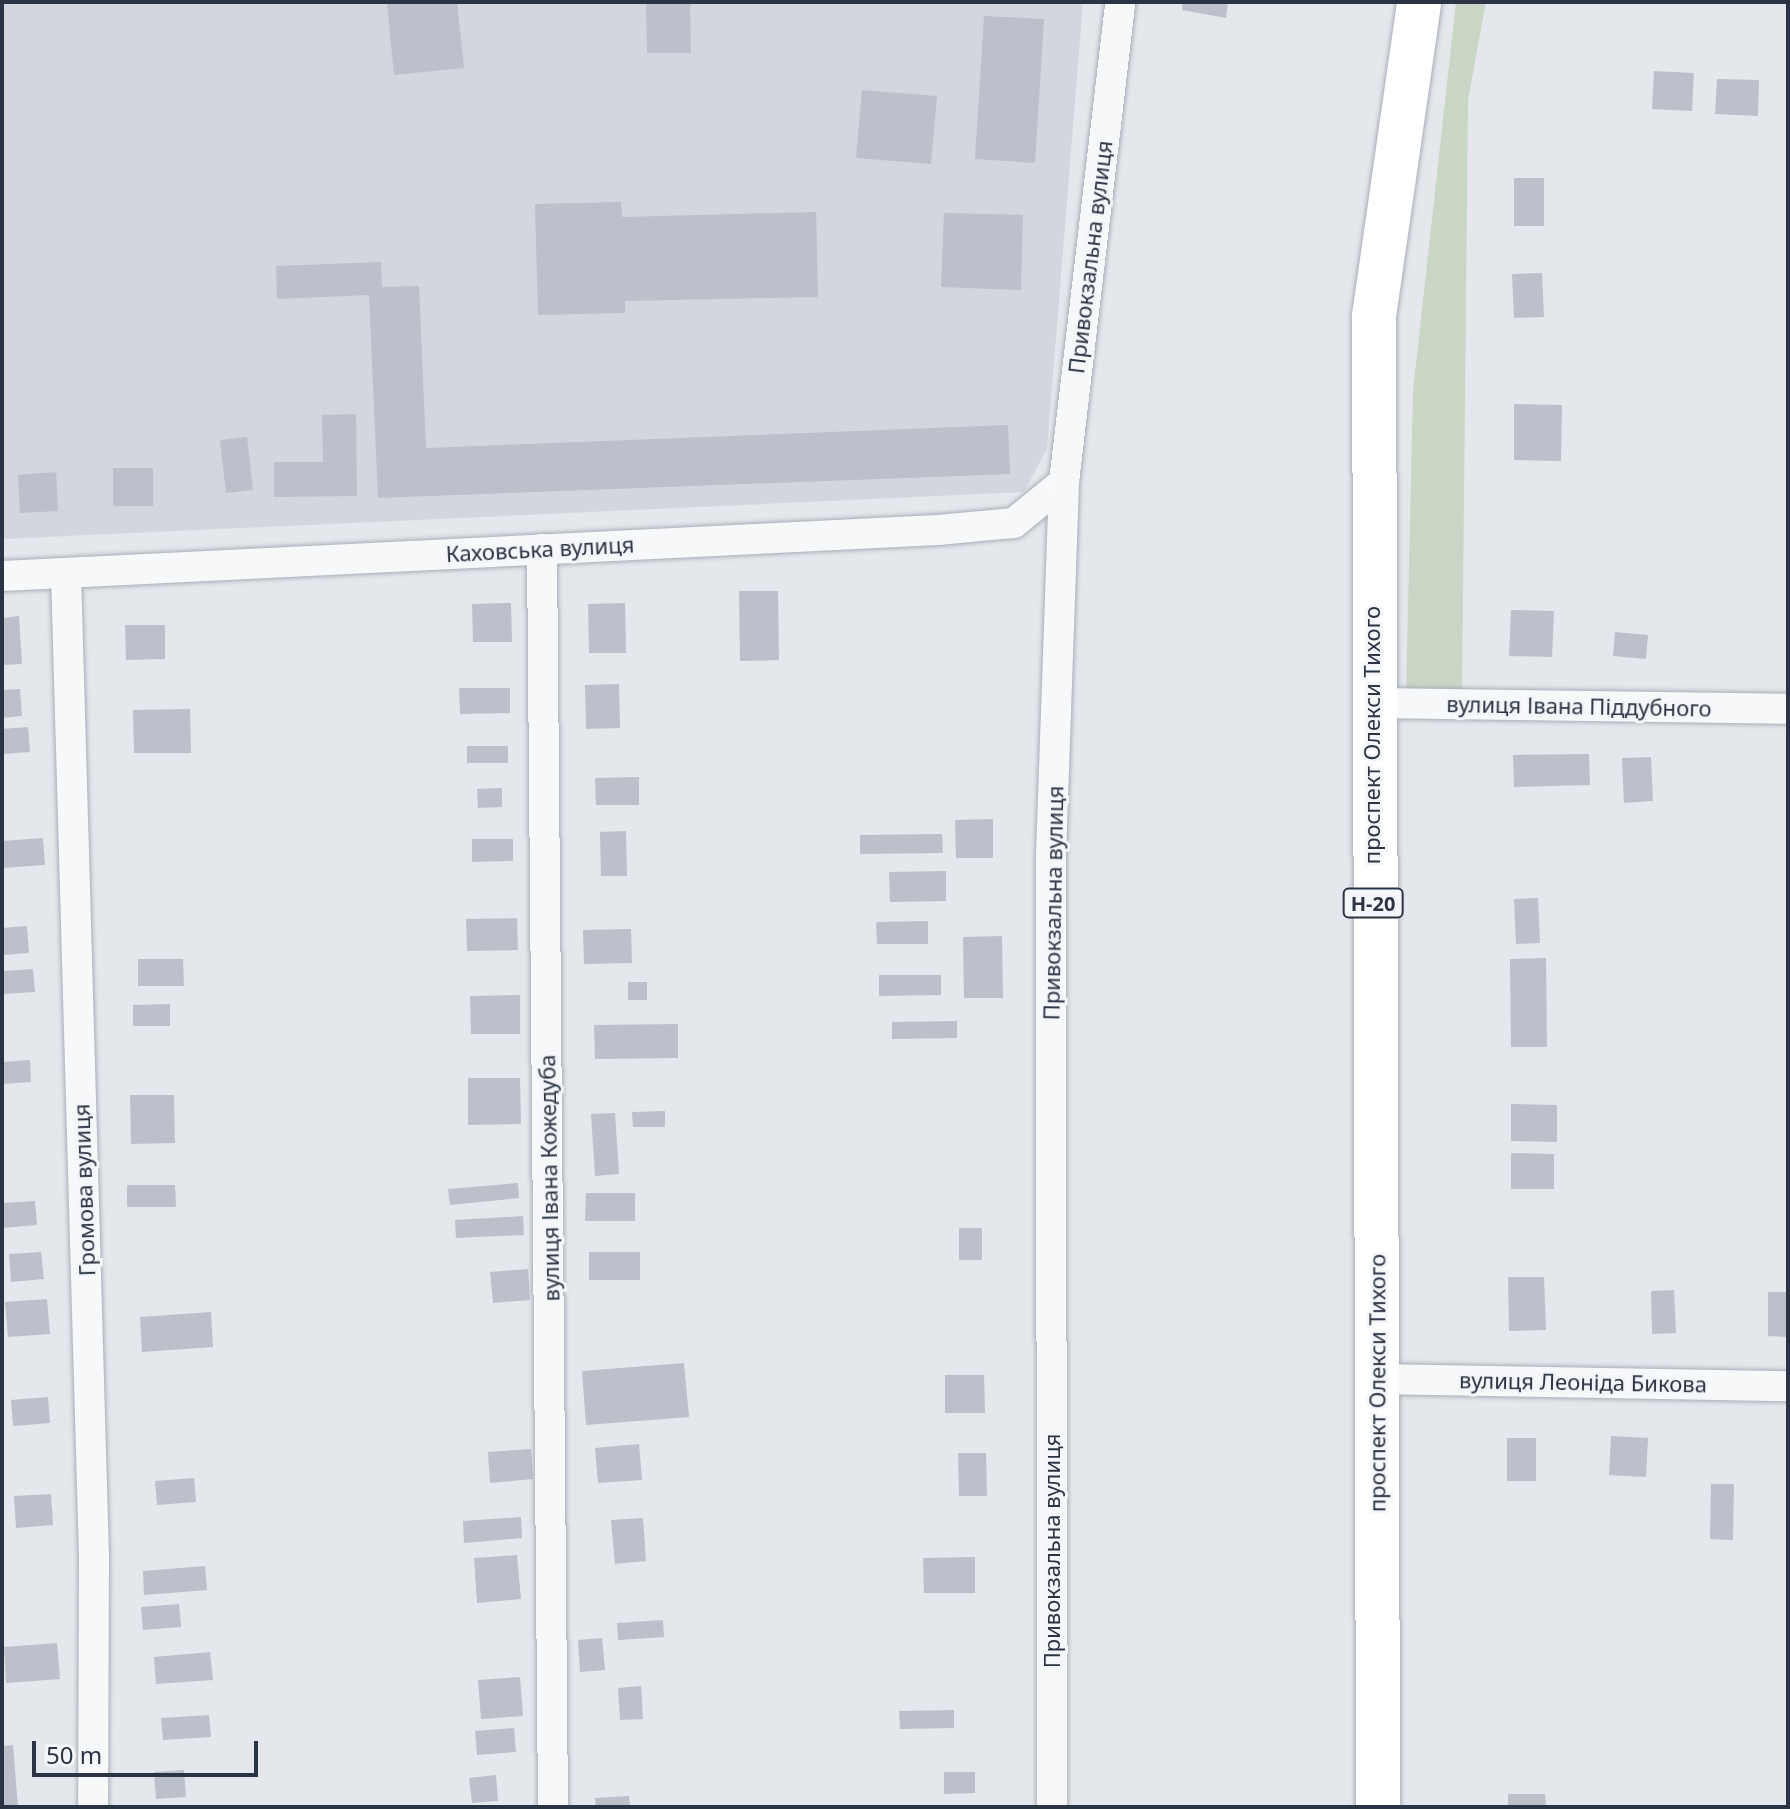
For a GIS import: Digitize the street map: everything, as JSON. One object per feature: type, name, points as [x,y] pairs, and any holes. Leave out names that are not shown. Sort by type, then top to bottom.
[{"type":"main road","name":"проспект Олекси Тихого","points":[[1378,1807],[1371,703],[1374,316],[1419,2]]},
{"type":"street","name":"Привокзальна вулиця","points":[[1052,1807],[1051,855],[1064,482],[1120,2]]},
{"type":"street","name":"Каховська вулиця","points":[[2,576],[1014,523],[1064,482]]},
{"type":"street","name":"вулиця Івана Кожедуба","points":[[542,549],[553,1807]]},
{"type":"street","name":"Громова вулиця","points":[[66,573],[94,1555],[93,1807]]},
{"type":"street","name":"вулиця Івана Піддубного","points":[[1371,703],[1788,709]]},
{"type":"street","name":"вулиця Леоніда Бикова","points":[[1377,1379],[1788,1386]]},
{"type":"shaded area","points":[[2,2],[1083,2],[1047,449],[1024,492],[2,539]]},
{"type":"green space","points":[[1456,2],[1486,2],[1468,100],[1462,696],[1406,695],[1413,391]]},
{"type":"building","points":[[387,2],[457,2],[464,68],[394,75]]},
{"type":"building","points":[[646,2],[690,2],[691,53],[647,53]]},
{"type":"building","points":[[1183,2],[1228,2],[1226,18],[1182,10]]},
{"type":"building","points":[[984,16],[1044,19],[1035,163],[975,159]]},
{"type":"building","points":[[1654,71],[1694,73],[1692,111],[1652,109]]},
{"type":"building","points":[[1717,79],[1759,80],[1758,116],[1715,114]]},
{"type":"building","points":[[862,90],[937,96],[931,164],[856,158]]},
{"type":"building","points":[[1514,178],[1544,178],[1544,226],[1514,226]]},
{"type":"building","points":[[621,202],[622,217],[816,212],[818,297],[625,301],[625,313],[538,315],[535,204]]},
{"type":"building","points":[[944,213],[1023,215],[1021,290],[941,287]]},
{"type":"building","points":[[381,262],[382,287],[419,286],[426,448],[1008,425],[1010,474],[378,498],[369,295],[277,299],[276,266]]},
{"type":"building","points":[[1542,273],[1544,317],[1514,318],[1512,274]]},
{"type":"building","points":[[1514,404],[1562,405],[1561,461],[1514,460]]},
{"type":"building","points":[[356,414],[357,496],[274,497],[274,462],[323,462],[322,415]]},
{"type":"building","points":[[247,437],[253,490],[226,493],[220,440]]},
{"type":"building","points":[[113,468],[153,468],[153,506],[113,506]]},
{"type":"building","points":[[56,472],[58,511],[20,513],[18,475]]},
{"type":"building","points":[[739,591],[778,591],[779,660],[740,661]]},
{"type":"building","points":[[511,603],[512,642],[473,642],[472,604]]},
{"type":"building","points":[[625,603],[626,653],[589,653],[588,604]]},
{"type":"building","points":[[1511,610],[1554,611],[1552,657],[1509,656]]},
{"type":"building","points":[[19,616],[22,664],[2,665],[2,618]]},
{"type":"building","points":[[125,625],[165,625],[165,659],[126,660]]},
{"type":"building","points":[[1615,632],[1648,635],[1646,659],[1613,656]]},
{"type":"building","points":[[619,684],[620,728],[586,729],[585,685]]},
{"type":"building","points":[[459,688],[510,688],[510,713],[460,714]]},
{"type":"building","points":[[20,689],[22,716],[2,718],[2,690]]},
{"type":"building","points":[[190,709],[191,753],[134,753],[133,710]]},
{"type":"building","points":[[28,727],[30,752],[2,754],[2,729]]},
{"type":"building","points":[[467,746],[508,746],[508,763],[467,763]]},
{"type":"building","points":[[1589,754],[1590,785],[1514,787],[1513,755]]},
{"type":"building","points":[[1651,757],[1653,801],[1624,803],[1622,758]]},
{"type":"building","points":[[639,777],[639,805],[596,805],[595,778]]},
{"type":"building","points":[[502,788],[502,807],[478,808],[477,789]]},
{"type":"building","points":[[993,819],[993,858],[956,858],[955,820]]},
{"type":"building","points":[[626,831],[627,876],[601,876],[600,832]]},
{"type":"building","points":[[942,834],[943,853],[860,854],[860,835]]},
{"type":"building","points":[[43,838],[45,865],[2,868],[2,841]]},
{"type":"building","points":[[472,839],[513,839],[513,861],[472,862]]},
{"type":"building","points":[[946,871],[946,901],[890,902],[889,872]]},
{"type":"building","points":[[1538,898],[1540,943],[1516,944],[1514,899]]},
{"type":"building","points":[[517,918],[518,950],[467,951],[466,919]]},
{"type":"building","points":[[928,921],[928,944],[877,944],[876,922]]},
{"type":"building","points":[[27,926],[29,953],[2,955],[2,928]]},
{"type":"building","points":[[631,929],[632,963],[584,964],[583,930]]},
{"type":"building","points":[[1002,936],[1003,998],[964,998],[963,937]]},
{"type":"building","points":[[1546,958],[1547,1047],[1511,1047],[1510,959]]},
{"type":"building","points":[[138,959],[183,959],[184,986],[138,986]]},
{"type":"building","points":[[33,969],[35,992],[2,994],[2,971]]},
{"type":"building","points":[[879,975],[941,975],[941,995],[879,996]]},
{"type":"building","points":[[628,982],[647,982],[647,1000],[628,1000]]},
{"type":"building","points":[[520,995],[520,1034],[471,1034],[470,996]]},
{"type":"building","points":[[170,1004],[170,1026],[133,1026],[133,1005]]},
{"type":"building","points":[[957,1021],[957,1038],[892,1039],[892,1022]]},
{"type":"building","points":[[678,1024],[678,1058],[595,1059],[594,1025]]},
{"type":"building","points":[[30,1060],[31,1082],[2,1084],[2,1062]]},
{"type":"building","points":[[468,1078],[520,1078],[521,1124],[468,1125]]},
{"type":"building","points":[[130,1095],[174,1095],[175,1143],[131,1144]]},
{"type":"building","points":[[1511,1104],[1557,1105],[1557,1142],[1511,1141]]},
{"type":"building","points":[[665,1111],[665,1127],[633,1127],[632,1112]]},
{"type":"building","points":[[615,1113],[619,1174],[595,1176],[591,1114]]},
{"type":"building","points":[[1511,1153],[1554,1154],[1554,1189],[1511,1189]]},
{"type":"building","points":[[518,1183],[519,1198],[450,1205],[448,1189]]},
{"type":"building","points":[[127,1185],[175,1185],[176,1207],[127,1207]]},
{"type":"building","points":[[586,1193],[635,1193],[635,1221],[585,1221]]},
{"type":"building","points":[[35,1201],[37,1225],[2,1228],[2,1203]]},
{"type":"building","points":[[523,1216],[524,1235],[456,1238],[455,1220]]},
{"type":"building","points":[[959,1228],[982,1228],[982,1260],[959,1260]]},
{"type":"building","points":[[41,1252],[44,1279],[11,1282],[9,1254]]},
{"type":"building","points":[[589,1252],[640,1252],[640,1280],[589,1280]]},
{"type":"building","points":[[528,1269],[530,1300],[493,1303],[490,1272]]},
{"type":"building","points":[[1508,1277],[1544,1277],[1546,1330],[1509,1331]]},
{"type":"building","points":[[1674,1290],[1676,1333],[1652,1334],[1651,1291]]},
{"type":"building","points":[[1768,1292],[1788,1292],[1788,1337],[1768,1336]]},
{"type":"building","points":[[47,1299],[50,1334],[8,1337],[5,1302]]},
{"type":"building","points":[[211,1312],[213,1347],[142,1352],[140,1317]]},
{"type":"building","points":[[684,1363],[689,1417],[586,1425],[582,1371]]},
{"type":"building","points":[[945,1375],[984,1375],[985,1413],[945,1413]]},
{"type":"building","points":[[48,1397],[50,1423],[13,1426],[11,1400]]},
{"type":"building","points":[[1611,1436],[1648,1438],[1646,1477],[1609,1475]]},
{"type":"building","points":[[1507,1438],[1536,1438],[1536,1481],[1507,1481]]},
{"type":"building","points":[[639,1444],[642,1480],[598,1483],[595,1448]]},
{"type":"building","points":[[531,1449],[533,1479],[490,1483],[488,1452]]},
{"type":"building","points":[[958,1453],[986,1453],[987,1496],[959,1496]]},
{"type":"building","points":[[194,1478],[196,1502],[157,1505],[155,1481]]},
{"type":"building","points":[[1711,1484],[1734,1484],[1733,1540],[1710,1539]]},
{"type":"building","points":[[51,1494],[53,1525],[16,1528],[14,1496]]},
{"type":"building","points":[[521,1517],[522,1538],[464,1543],[463,1521]]},
{"type":"building","points":[[643,1518],[646,1561],[615,1564],[611,1520]]},
{"type":"building","points":[[517,1555],[521,1599],[477,1603],[474,1558]]},
{"type":"building","points":[[975,1557],[975,1593],[924,1593],[923,1558]]},
{"type":"building","points":[[205,1566],[207,1590],[144,1595],[143,1571]]},
{"type":"building","points":[[179,1604],[181,1627],[143,1630],[141,1607]]},
{"type":"building","points":[[663,1620],[664,1637],[618,1640],[617,1623]]},
{"type":"building","points":[[602,1638],[605,1670],[580,1672],[578,1640]]},
{"type":"building","points":[[57,1643],[60,1679],[6,1683],[4,1647]]},
{"type":"building","points":[[210,1652],[213,1680],[156,1684],[154,1657]]},
{"type":"building","points":[[520,1677],[523,1716],[481,1719],[478,1680]]},
{"type":"building","points":[[641,1686],[643,1719],[620,1720],[618,1688]]},
{"type":"building","points":[[954,1710],[954,1728],[900,1729],[899,1711]]},
{"type":"building","points":[[209,1715],[211,1737],[163,1740],[161,1718]]},
{"type":"building","points":[[514,1728],[516,1752],[477,1755],[475,1731]]},
{"type":"building","points":[[13,1745],[18,1807],[2,1807],[2,1746]]},
{"type":"building","points":[[184,1770],[186,1797],[156,1799],[154,1772]]},
{"type":"building","points":[[944,1772],[975,1772],[975,1793],[944,1794]]},
{"type":"building","points":[[496,1775],[498,1801],[472,1803],[469,1778]]},
{"type":"building","points":[[1508,1794],[1545,1794],[1546,1807],[1508,1807]]},
{"type":"building","points":[[629,1796],[630,1807],[596,1807],[595,1798]]}]
